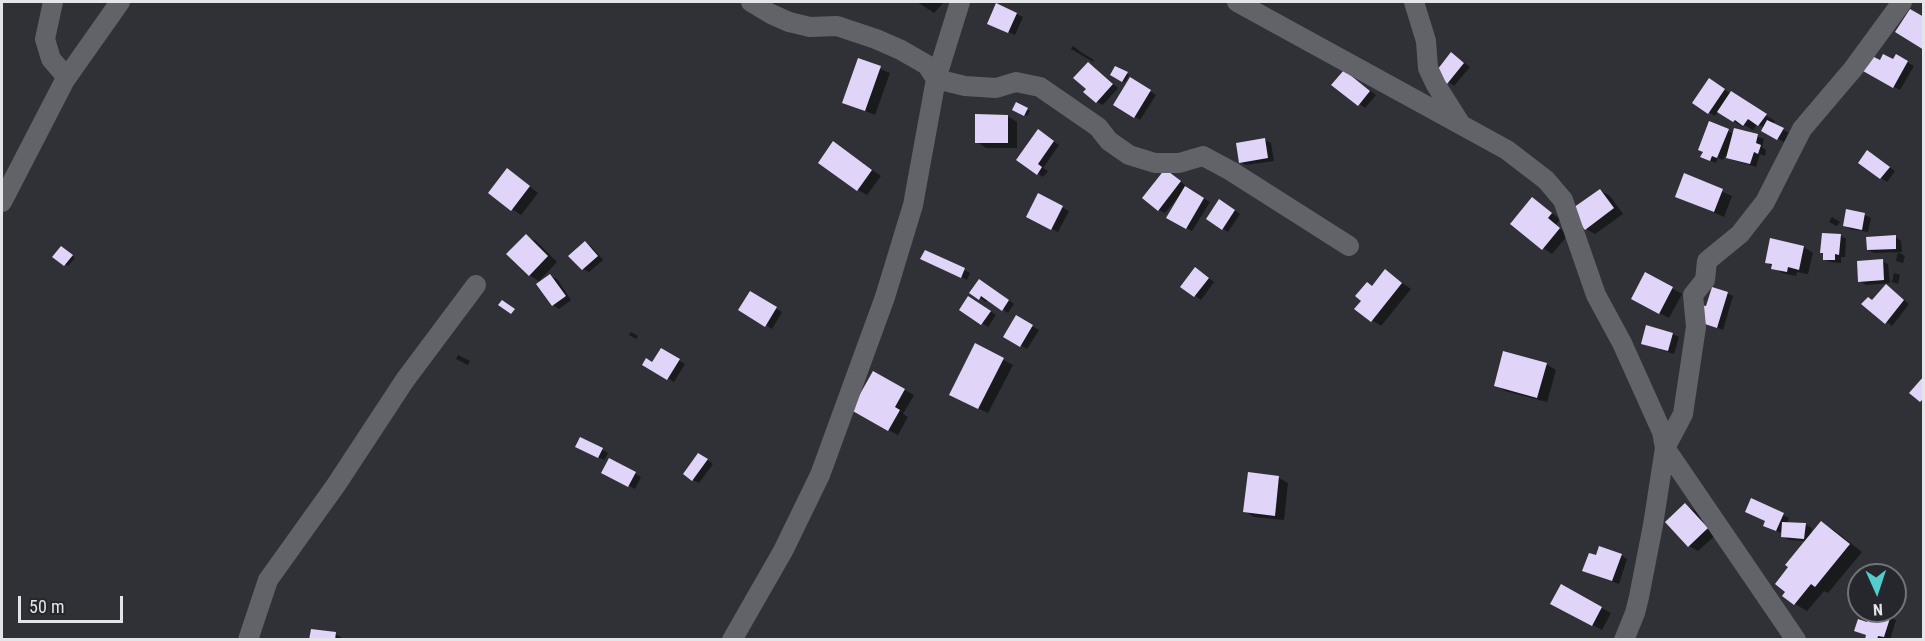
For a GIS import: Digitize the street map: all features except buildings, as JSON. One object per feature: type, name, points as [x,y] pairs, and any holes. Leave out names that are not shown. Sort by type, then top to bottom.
[{"type":"street","points":[[52,2],[45,39],[51,59],[64,74],[65,80]]},
{"type":"street","points":[[2,201],[65,80],[120,2]]},
{"type":"street","points":[[751,2],[789,22],[810,27],[837,26],[876,39],[927,65],[936,79],[965,86],[996,88],[1016,82],[1040,87],[1098,127],[1109,141],[1130,155],[1155,163],[1179,163],[1203,156],[1231,171],[1349,246]]},
{"type":"street","points":[[732,639],[783,551],[820,475],[885,297],[913,205],[936,79],[960,2]]},
{"type":"street","points":[[1237,2],[1507,150],[1546,180],[1563,200],[1596,295],[1622,343],[1662,432],[1665,448],[1796,639]]},
{"type":"street","points":[[1414,2],[1426,40],[1428,68],[1436,85],[1462,125]]},
{"type":"street","points":[[1624,639],[1635,614],[1639,597],[1665,448],[1683,414],[1696,327],[1693,295],[1705,280],[1707,261],[1740,234],[1765,202],[1802,129],[1853,69],[1902,2]]},
{"type":"street","points":[[248,639],[268,580],[336,485],[405,380],[476,285]]}]
